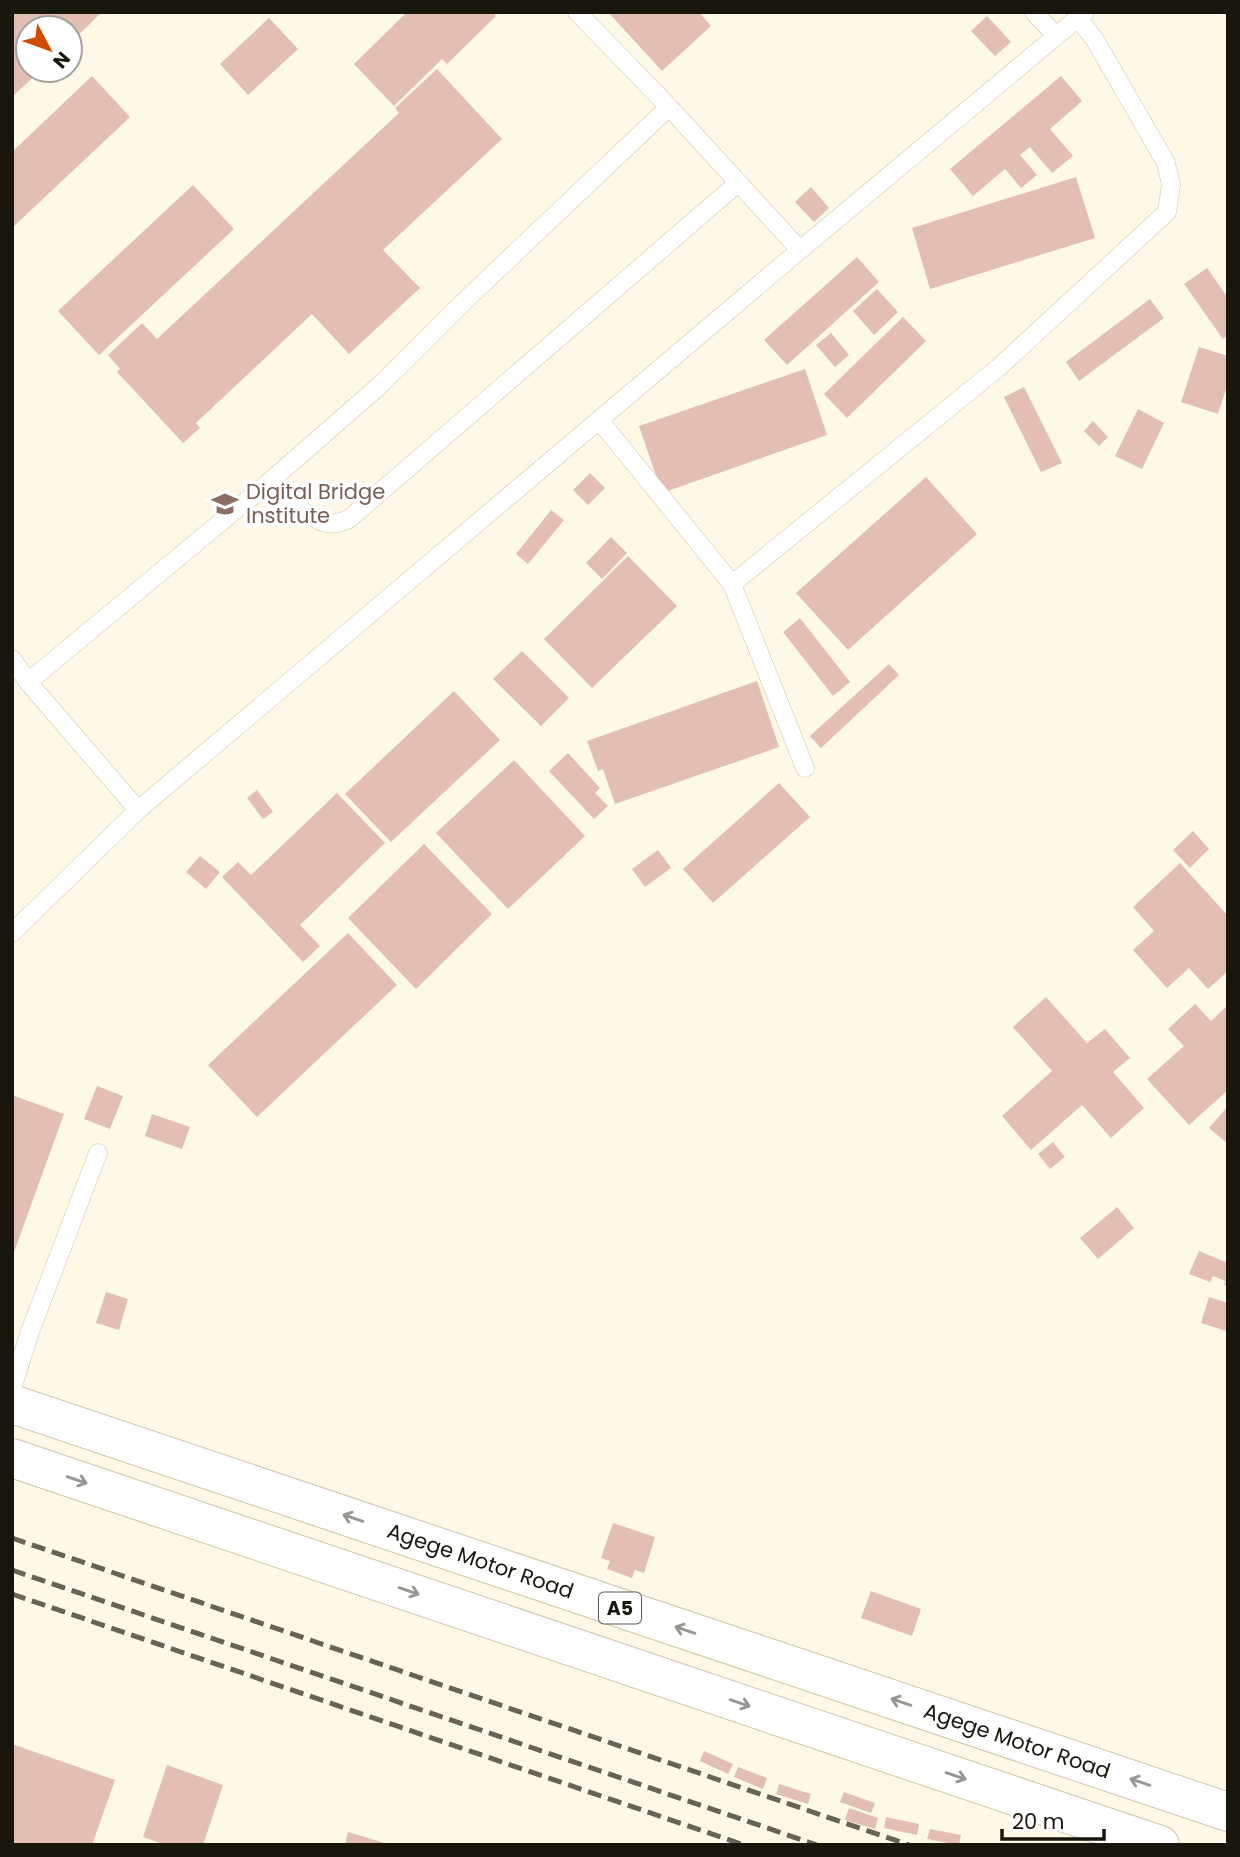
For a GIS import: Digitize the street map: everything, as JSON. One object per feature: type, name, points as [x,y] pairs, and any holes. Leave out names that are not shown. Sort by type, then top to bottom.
[{"type":"highway","name":"Agege Motor Road","points":[[12,1404],[1228,1812]]},
{"type":"highway","name":"A5","points":[[12,1458],[1160,1845]]},
{"type":"lane","points":[[576,12],[669,107],[800,250]]},
{"type":"lane","points":[[1034,12],[1056,36]]},
{"type":"lane","points":[[12,933],[138,810],[1081,15],[1166,163],[1171,185],[1167,212],[998,368],[732,584]]},
{"type":"lane","points":[[28,682],[268,483],[379,386],[669,107]]},
{"type":"lane","points":[[268,483],[313,518],[325,523],[349,519],[738,183]]},
{"type":"lane","points":[[600,421],[732,584],[805,768]]},
{"type":"lane","points":[[12,659],[28,682],[138,810]]},
{"type":"lane","points":[[12,1388],[31,1329],[98,1153]]},
{"type":"building","points":[[12,12],[102,12],[84,29],[84,14],[14,14],[14,84],[26,84],[12,97]]},
{"type":"building","points":[[407,12],[492,12],[496,16],[447,64],[442,59],[394,106],[354,64]]},
{"type":"building","points":[[608,12],[699,12],[711,26],[662,71]]},
{"type":"building","points":[[987,16],[1011,42],[995,56],[971,31]]},
{"type":"building","points":[[269,18],[298,49],[248,95],[220,64]]},
{"type":"building","points":[[437,69],[502,139],[383,250],[420,288],[349,354],[312,314],[196,423],[200,428],[183,443],[117,372],[120,369],[108,355],[142,323],[157,339],[399,113],[395,108]]},
{"type":"building","points":[[92,76],[130,117],[12,228],[12,152]]},
{"type":"building","points":[[1061,76],[1082,101],[1050,129],[1073,156],[1052,173],[1030,147],[1020,155],[1037,175],[1021,188],[1005,169],[973,196],[950,169]]},
{"type":"building","points":[[1076,177],[1095,238],[930,289],[912,228]]},
{"type":"building","points":[[193,185],[234,229],[99,355],[58,311]]},
{"type":"building","points":[[811,187],[829,208],[814,222],[795,202]]},
{"type":"building","points":[[857,257],[879,282],[787,365],[764,340]]},
{"type":"building","points":[[1207,268],[1228,298],[1228,335],[1223,339],[1184,284]]},
{"type":"building","points":[[877,289],[898,312],[874,335],[853,311]]},
{"type":"building","points":[[1150,299],[1164,318],[1079,381],[1066,362]]},
{"type":"building","points":[[903,317],[926,341],[847,418],[824,394]]},
{"type":"building","points":[[831,333],[849,355],[835,367],[816,345]]},
{"type":"building","points":[[1199,347],[1228,356],[1228,383],[1218,414],[1181,402]]},
{"type":"building","points":[[805,369],[827,435],[662,493],[639,426]]},
{"type":"building","points":[[1024,387],[1062,463],[1041,472],[1004,397]]},
{"type":"building","points":[[1138,409],[1164,423],[1142,469],[1115,456]]},
{"type":"building","points":[[1093,421],[1108,437],[1099,446],[1084,431]]},
{"type":"building","points":[[590,473],[605,488],[588,505],[573,490]]},
{"type":"building","points":[[926,477],[977,534],[848,650],[796,593]]},
{"type":"building","points":[[551,510],[564,520],[528,564],[516,554]]},
{"type":"building","points":[[611,537],[627,553],[602,579],[586,563]]},
{"type":"building","points":[[628,556],[677,606],[592,688],[544,639]]},
{"type":"building","points":[[800,618],[850,682],[833,696],[783,632]]},
{"type":"building","points":[[522,651],[569,698],[541,726],[493,679]]},
{"type":"building","points":[[889,664],[899,675],[821,748],[810,736]]},
{"type":"building","points":[[757,681],[779,747],[615,804],[603,769],[598,771],[587,741]]},
{"type":"building","points":[[454,691],[500,740],[391,842],[345,794]]},
{"type":"building","points":[[568,753],[600,788],[595,793],[608,806],[594,819],[549,771]]},
{"type":"building","points":[[514,760],[585,836],[508,909],[436,833]]},
{"type":"building","points":[[779,783],[810,817],[713,903],[683,869]]},
{"type":"building","points":[[257,790],[273,812],[263,819],[247,798]]},
{"type":"building","points":[[337,793],[385,843],[300,925],[320,946],[303,962],[222,877],[238,862],[251,875]]},
{"type":"building","points":[[1193,831],[1209,849],[1190,868],[1173,850]]},
{"type":"building","points":[[424,844],[492,914],[416,989],[348,918]]},
{"type":"building","points":[[658,850],[671,868],[645,887],[632,869]]},
{"type":"building","points":[[200,856],[220,872],[206,889],[186,872]]},
{"type":"building","points":[[1180,863],[1228,916],[1228,971],[1208,989],[1189,968],[1167,988],[1133,950],[1154,931],[1133,907]]},
{"type":"building","points":[[348,933],[397,985],[257,1117],[208,1065]]},
{"type":"building","points":[[1046,997],[1087,1043],[1105,1029],[1130,1058],[1113,1072],[1144,1108],[1111,1138],[1082,1105],[1031,1150],[1002,1116],[1052,1071],[1013,1027]]},
{"type":"building","points":[[1195,1004],[1211,1021],[1228,1005],[1228,1090],[1189,1125],[1147,1079],[1184,1046],[1168,1029]]},
{"type":"building","points":[[97,1086],[123,1096],[110,1129],[84,1119]]},
{"type":"building","points":[[12,1095],[64,1114],[13,1255],[12,1255]]},
{"type":"building","points":[[1228,1106],[1228,1144],[1209,1128]]},
{"type":"building","points":[[152,1114],[190,1127],[182,1149],[145,1136]]},
{"type":"building","points":[[1053,1142],[1065,1157],[1050,1169],[1038,1154]]},
{"type":"building","points":[[1117,1207],[1134,1228],[1098,1259],[1080,1238]]},
{"type":"building","points":[[1199,1251],[1228,1263],[1228,1287],[1224,1285],[1225,1281],[1213,1276],[1210,1282],[1189,1274]]},
{"type":"building","points":[[106,1292],[128,1299],[119,1330],[96,1323]]},
{"type":"building","points":[[1209,1297],[1228,1303],[1226,1331],[1201,1323]]},
{"type":"building","points":[[613,1523],[655,1537],[644,1573],[635,1570],[632,1578],[607,1569],[610,1561],[601,1558]]},
{"type":"building","points":[[871,1591],[921,1609],[912,1636],[861,1618]]},
{"type":"building","points":[[12,1744],[115,1780],[92,1845],[12,1845]]},
{"type":"building","points":[[704,1751],[733,1764],[728,1774],[700,1761]]},
{"type":"building","points":[[167,1765],[223,1785],[203,1845],[166,1845],[143,1837]]},
{"type":"building","points":[[738,1767],[767,1778],[763,1789],[734,1777]]},
{"type":"building","points":[[779,1784],[811,1794],[808,1804],[776,1794]]},
{"type":"building","points":[[844,1792],[875,1803],[871,1813],[840,1802]]},
{"type":"building","points":[[849,1808],[878,1818],[875,1829],[845,1820]]},
{"type":"building","points":[[886,1817],[919,1824],[917,1835],[884,1828]]},
{"type":"building","points":[[930,1829],[961,1835],[959,1845],[927,1839]]},
{"type":"building","points":[[348,1832],[388,1844],[388,1845],[345,1845]]},
{"type":"railway","points":[[12,1538],[909,1845]]},
{"type":"railway","points":[[12,1570],[817,1845]]},
{"type":"railway","points":[[12,1594],[744,1845]]},
{"type":"place","name":"Digital Bridge Institute","points":[[225,504]]}]
